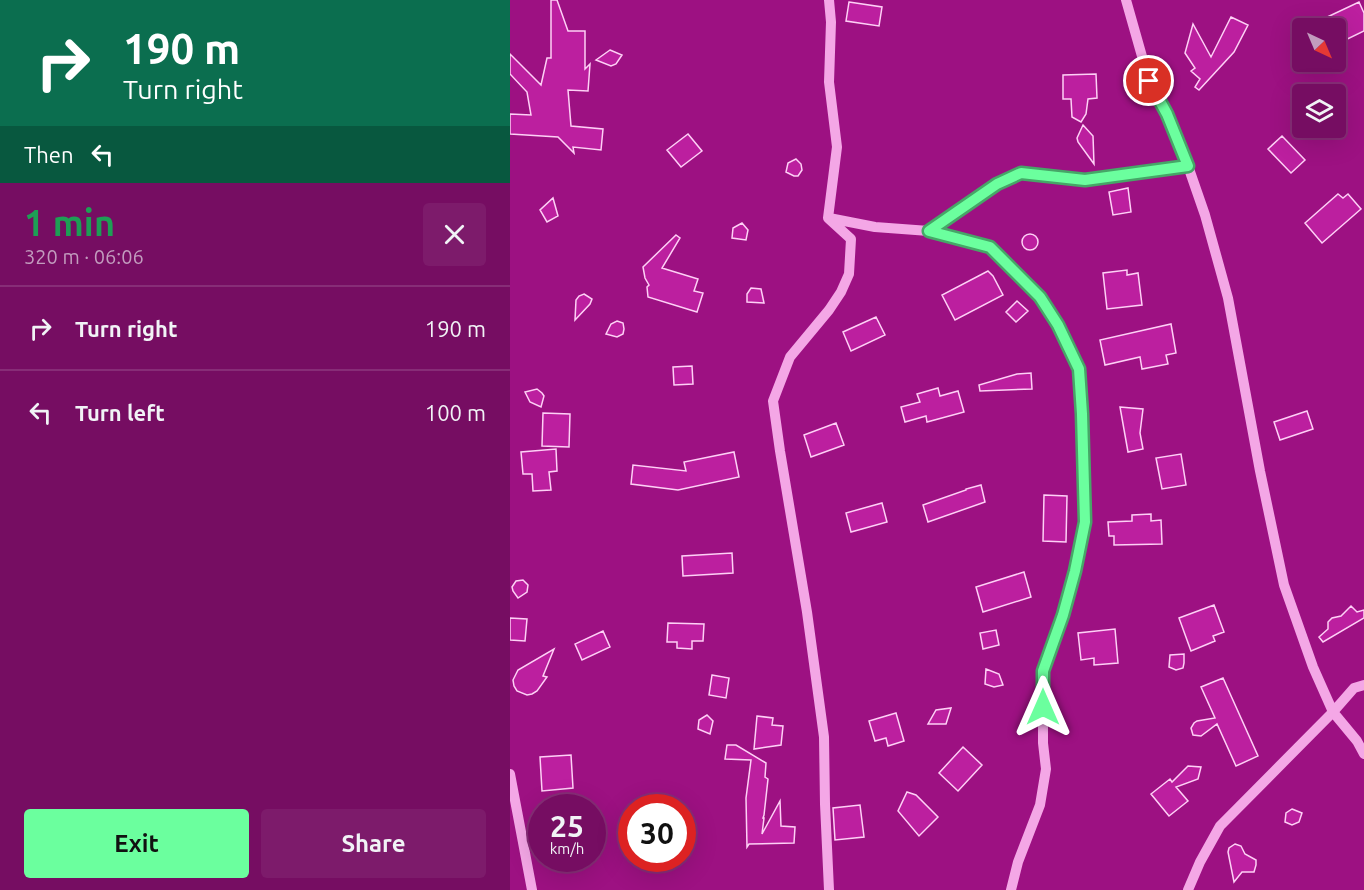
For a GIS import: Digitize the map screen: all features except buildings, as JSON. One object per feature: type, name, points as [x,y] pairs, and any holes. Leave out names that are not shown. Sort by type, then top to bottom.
[{"type":"street","points":[[828,218],[837,147],[829,82],[831,22],[829,0]]},
{"type":"street","points":[[1126,0],[1149,81],[1167,114],[1188,166],[1228,298],[1284,585],[1313,667],[1333,712],[1357,741],[1364,754]]},
{"type":"street","points":[[929,231],[997,184],[1021,173],[1085,180],[1188,166]]},
{"type":"street","points":[[828,218],[875,227],[929,231],[990,247],[1040,297],[1058,325],[1079,369],[1085,522],[1063,615],[1043,671],[1043,743],[1046,769],[1040,805],[1018,862],[1011,890]]},
{"type":"street","points":[[828,218],[851,239],[849,274],[829,310],[790,357],[773,401],[825,737],[829,890]]},
{"type":"street","points":[[1188,890],[1220,826],[1354,688],[1364,685]]},
{"type":"street","points":[[510,774],[532,890]]},
{"type":"route","points":[[1043,707],[1043,671],[1063,615],[1085,522],[1079,369],[1058,325],[1040,297],[990,247],[929,231],[997,184],[1021,173],[1085,180],[1188,166],[1167,114],[1149,81]]}]
